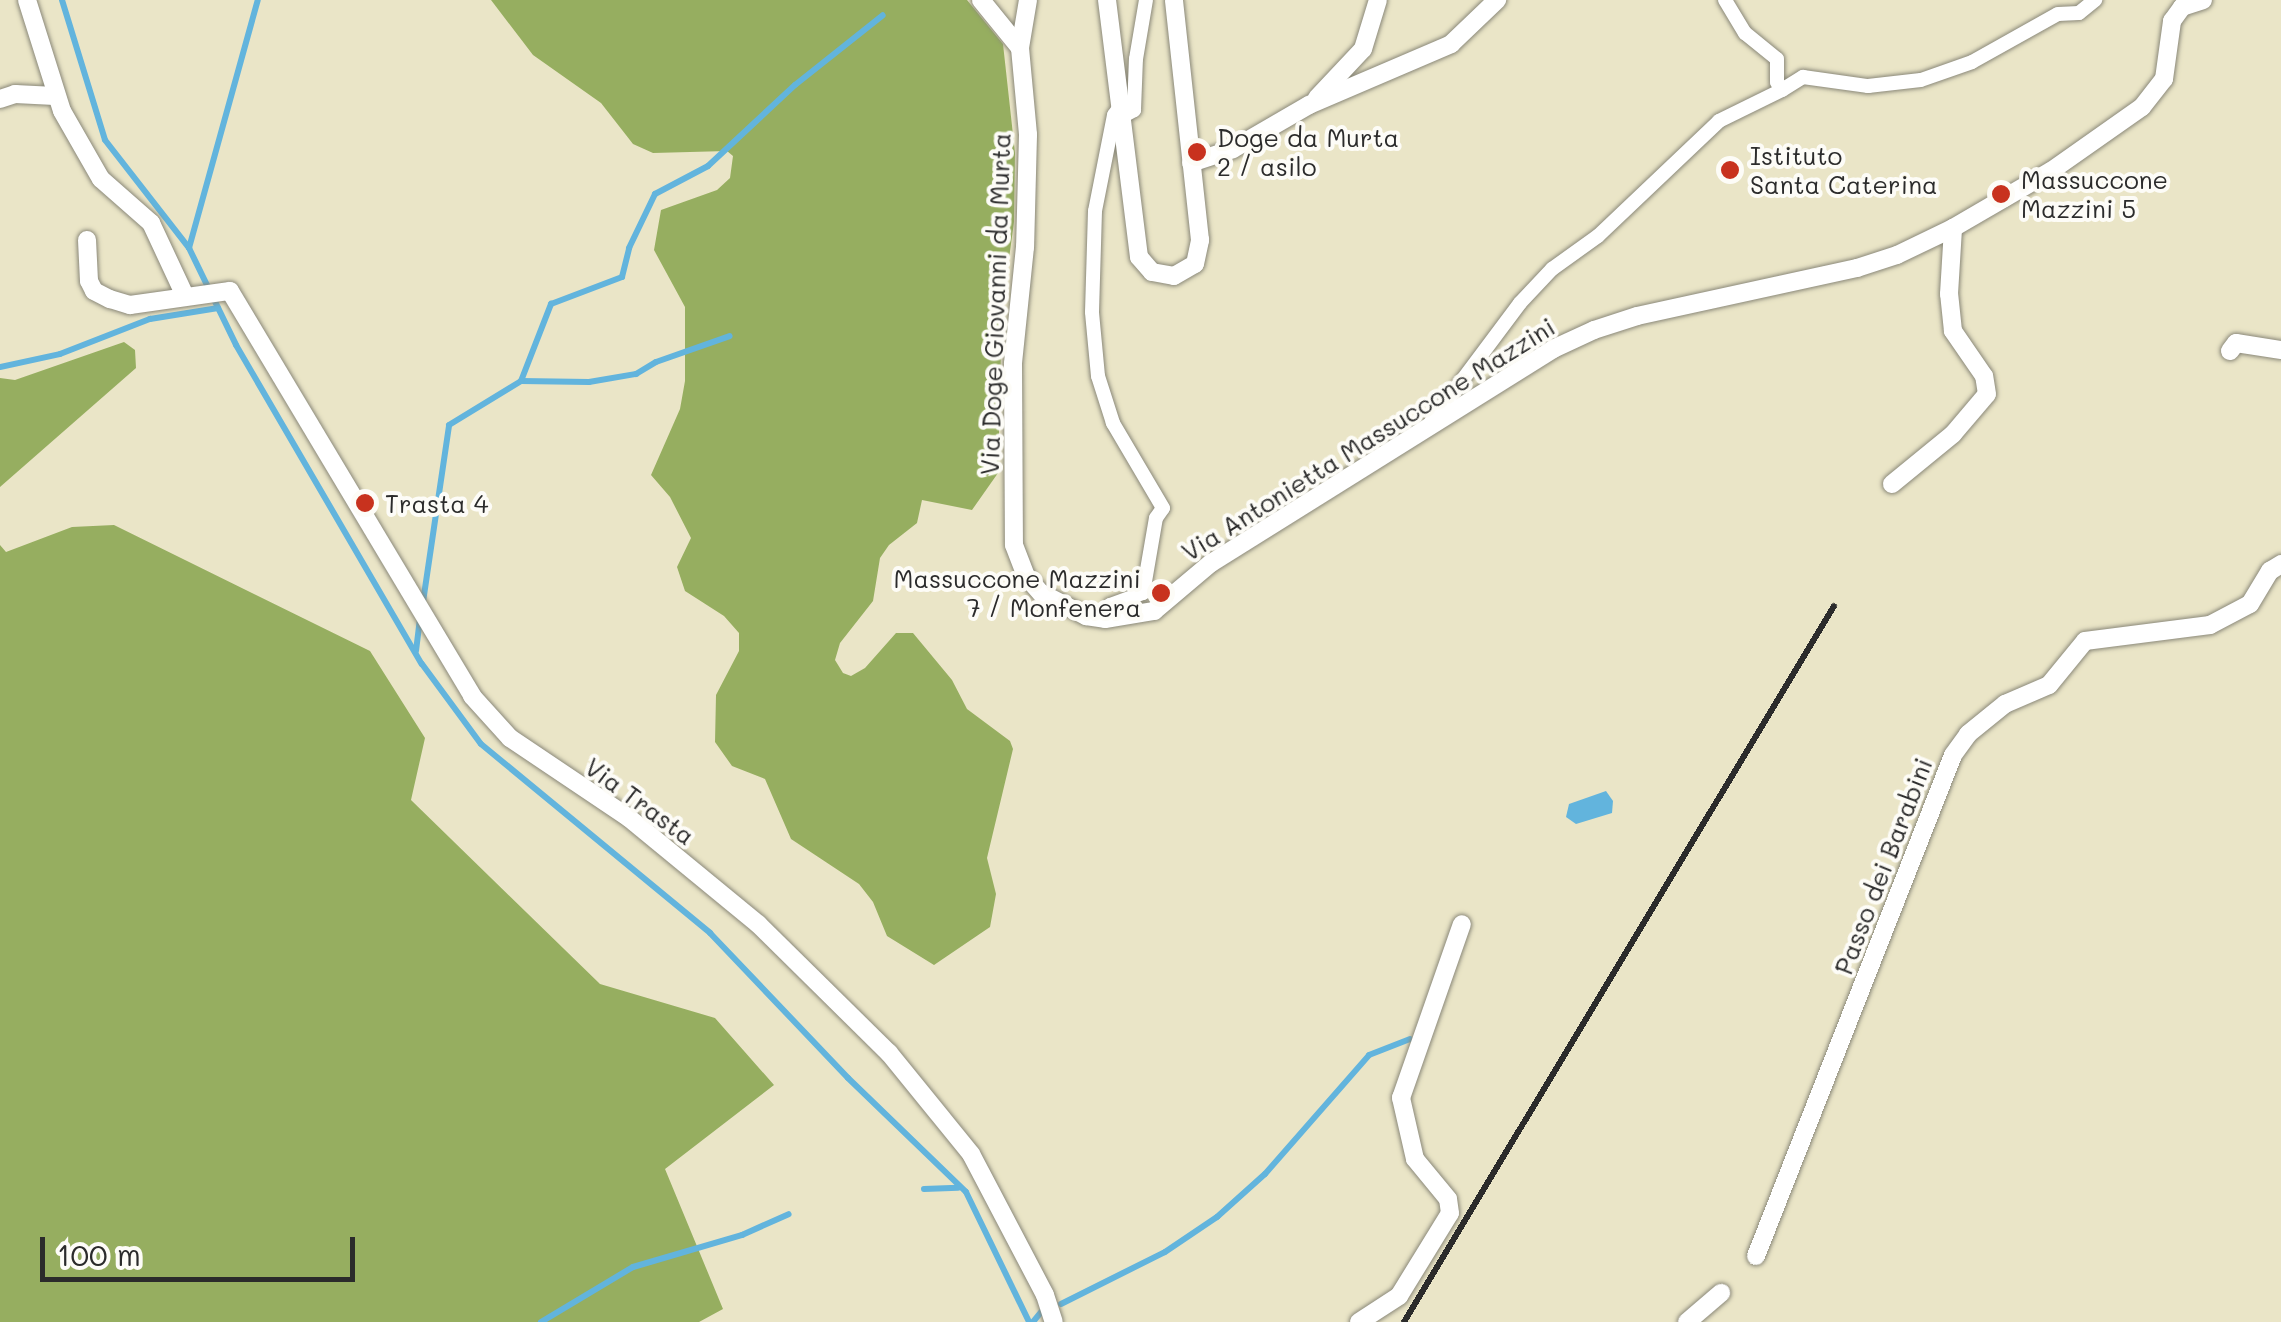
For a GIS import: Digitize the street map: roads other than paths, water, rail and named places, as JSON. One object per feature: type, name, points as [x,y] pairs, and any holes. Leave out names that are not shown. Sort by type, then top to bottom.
[{"type":"street","points":[[27,0],[55,96],[101,178],[150,223],[185,296],[130,305],[94,291],[87,268],[87,240]]},
{"type":"street","points":[[980,0],[1020,48]]},
{"type":"street","name":"Via Doge Giovanni da Murta","points":[[1028,0],[1020,48],[1028,135],[1025,247],[1013,364],[1014,545],[1026,576],[1041,592],[1086,616],[1105,619]]},
{"type":"street","points":[[1108,0],[1139,256],[1145,267],[1160,276],[1182,275],[1198,254],[1174,0]]},
{"type":"street","points":[[1105,619],[1110,605],[1144,593],[1156,518],[1163,508],[1113,423],[1098,376],[1092,312],[1095,211],[1114,114],[1134,110],[1136,59],[1146,0]]},
{"type":"street","points":[[1310,105],[1363,48],[1378,0]]},
{"type":"street","points":[[1191,163],[1233,148],[1310,105],[1451,44],[1497,0]]},
{"type":"street","points":[[1725,0],[1746,33],[1778,59],[1777,82],[1782,90]]},
{"type":"street","points":[[1427,428],[1520,304],[1552,269],[1598,236],[1719,121],[1803,77],[1868,86],[1922,80],[1972,62],[2058,14],[2079,13],[2095,0]]},
{"type":"street","name":"Via Antonietta Massuccone Mazzini","points":[[1105,619],[1154,611],[1211,563],[1427,428],[1457,414],[1552,349],[1637,316],[1898,256],[1953,228],[2052,170],[2142,107],[2164,79],[2172,21],[2182,7],[2203,0]]},
{"type":"street","points":[[0,98],[55,96]]},
{"type":"street","points":[[1892,484],[1953,434],[1987,394],[1984,376],[1953,331],[1949,294],[1953,228]]},
{"type":"street","name":"Via Trasta","points":[[185,296],[230,292],[472,696],[510,738],[629,818],[758,924],[888,1053],[971,1154],[1045,1295],[1054,1322]]},
{"type":"street","points":[[2230,351],[2236,343],[2281,350]]},
{"type":"street","name":"Passo dei Barabini","points":[[1756,1256],[1953,756],[1968,734],[2005,704],[2049,685],[2086,641],[2210,625],[2250,604],[2270,571],[2281,564]]},
{"type":"street","points":[[1359,1322],[1407,1287],[1450,1213],[1448,1199],[1415,1159],[1401,1098],[1462,924]]},
{"type":"street","points":[[1687,1322],[1721,1293]]},
{"type":"water","points":[[1606,791],[1613,801],[1612,813],[1576,824],[1566,817],[1569,804]]},
{"type":"waterway","points":[[62,0],[105,140],[189,248],[236,345],[422,664],[481,744],[710,933],[848,1078],[966,1192],[1029,1322]]},
{"type":"waterway","points":[[189,248],[258,0]]},
{"type":"waterway","points":[[423,602],[449,425],[521,381],[551,304],[622,277],[629,248],[655,194],[708,166],[795,85],[883,15]]},
{"type":"waterway","points":[[0,367],[60,354],[150,319],[218,308]]},
{"type":"waterway","points":[[521,381],[589,382],[636,374],[656,362],[730,336]]},
{"type":"waterway","points":[[416,651],[420,619]]},
{"type":"waterway","points":[[1061,1304],[1165,1252],[1217,1217],[1265,1174],[1369,1055],[1410,1039]]},
{"type":"waterway","points":[[924,1189],[958,1188]]},
{"type":"waterway","points":[[541,1322],[633,1267],[742,1235],[789,1214]]},
{"type":"waterway","points":[[1033,1322],[1041,1312]]},
{"type":"railway","points":[[1404,1322],[1834,606]]},
{"type":"place","name":"Doge da Murta 2 / asilo","points":[[1197,152]]},
{"type":"place","name":"Istituto Santa Caterina","points":[[1730,170]]},
{"type":"place","name":"Massuccone Mazzini 5","points":[[2001,194]]},
{"type":"place","name":"Trasta 4","points":[[365,503]]},
{"type":"place","name":"Massuccone Mazzini 7 / Monfenera","points":[[1161,593]]}]
